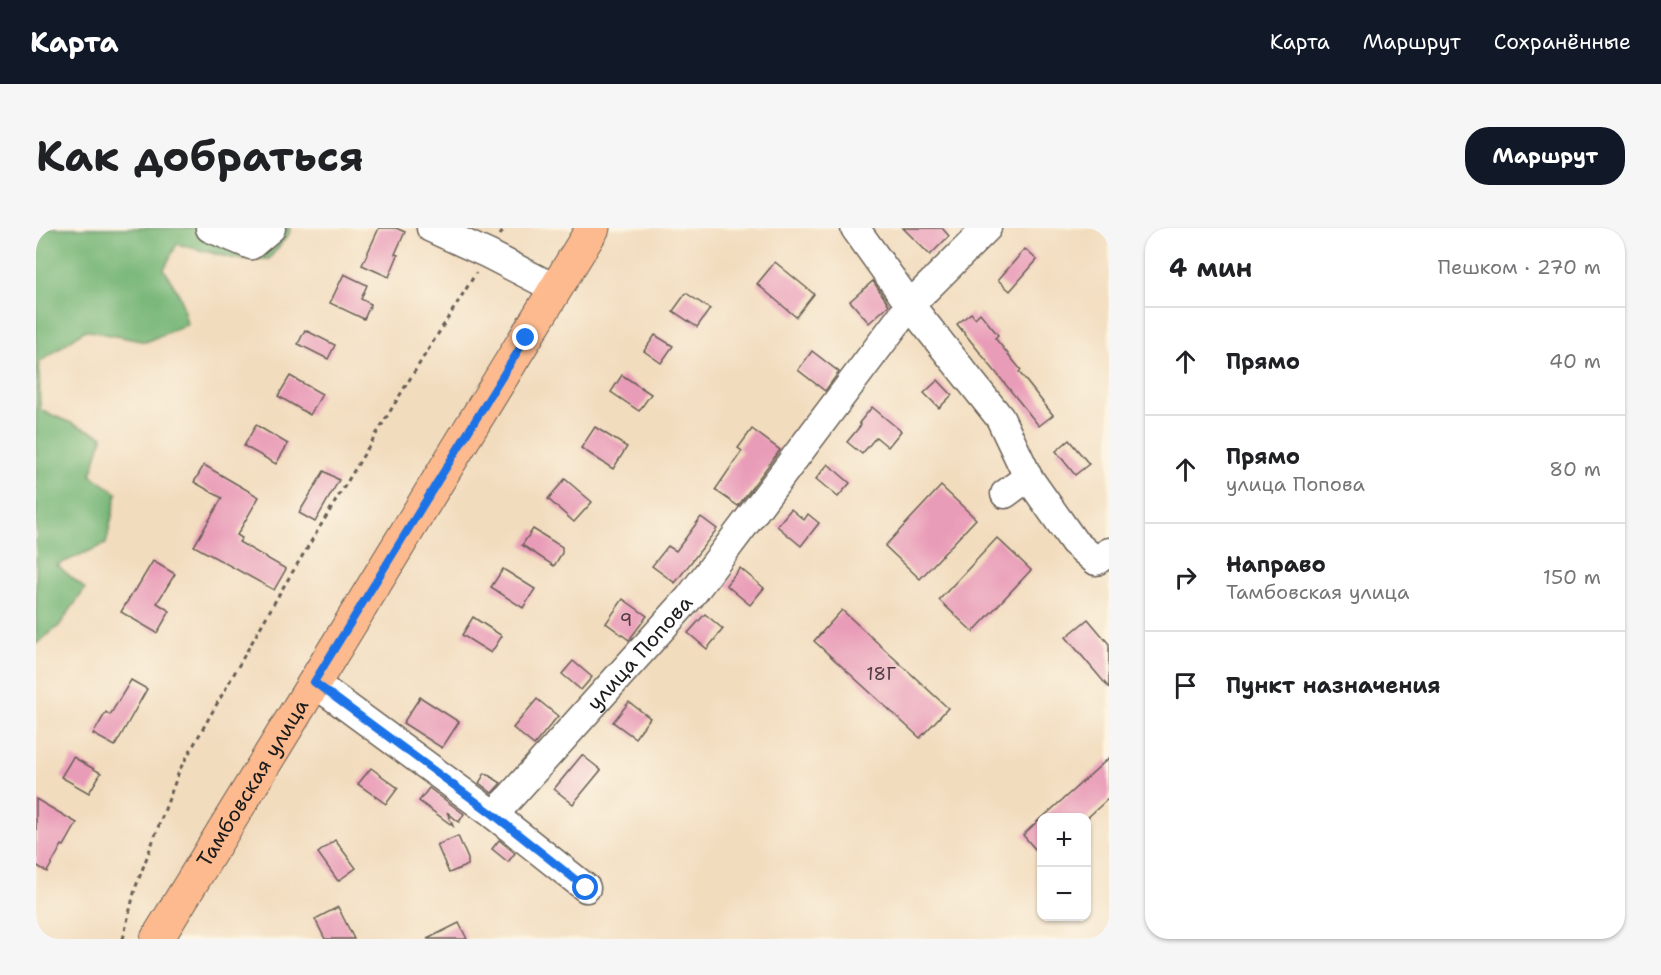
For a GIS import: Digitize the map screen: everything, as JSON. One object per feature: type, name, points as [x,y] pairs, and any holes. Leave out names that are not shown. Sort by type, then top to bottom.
[{"type":"main road","name":"Тамбовская улица","points":[[157,939],[593,228]]},
{"type":"street","points":[[210,228],[251,245],[271,228]]},
{"type":"street","points":[[431,228],[556,289]]},
{"type":"street","points":[[855,228],[910,305],[1000,418],[1028,477],[1074,542],[1102,556]]},
{"type":"street","name":"улица Попова","points":[[494,815],[690,597],[910,305],[987,228]]},
{"type":"street","points":[[1005,494],[1028,477]]},
{"type":"street","points":[[314,682],[494,815],[586,888]]},
{"type":"path","points":[[123,939],[135,889],[180,769],[287,581],[505,228]]},
{"type":"green space","points":[[36,228],[290,228],[289,234],[269,259],[235,259],[177,244],[164,269],[181,298],[187,324],[146,342],[85,330],[39,363],[40,410],[103,436],[91,475],[117,493],[106,544],[57,565],[85,589],[59,626],[36,644]]},
{"type":"building","points":[[379,228],[396,228],[405,232],[395,254],[398,255],[389,277],[362,265]]},
{"type":"building","points":[[903,228],[942,228],[949,236],[930,255]]},
{"type":"building","points":[[1025,249],[1037,260],[1010,291],[998,280]]},
{"type":"building","points":[[775,262],[814,294],[796,317],[757,284]]},
{"type":"building","points":[[344,274],[367,285],[361,299],[371,304],[364,319],[330,303]]},
{"type":"building","points":[[873,281],[889,305],[869,323],[850,301]]},
{"type":"building","points":[[686,293],[710,309],[697,327],[673,311]]},
{"type":"building","points":[[971,313],[975,318],[980,313],[998,335],[995,338],[1053,415],[1039,426],[957,324]]},
{"type":"building","points":[[305,330],[335,345],[328,359],[298,344]]},
{"type":"building","points":[[655,335],[673,346],[661,363],[644,351]]},
{"type":"building","points":[[812,351],[839,372],[825,391],[798,370]]},
{"type":"building","points":[[622,375],[651,394],[639,411],[611,392]]},
{"type":"building","points":[[290,376],[322,394],[310,415],[278,396]]},
{"type":"building","points":[[938,380],[952,395],[939,408],[924,393]]},
{"type":"building","points":[[872,407],[901,431],[888,447],[876,437],[862,454],[847,442]]},
{"type":"building","points":[[256,425],[288,444],[276,464],[244,446]]},
{"type":"building","points":[[595,427],[627,447],[613,469],[581,448]]},
{"type":"building","points":[[752,429],[780,450],[738,506],[715,490],[742,451],[738,448]]},
{"type":"building","points":[[1069,440],[1089,464],[1075,475],[1056,451]]},
{"type":"building","points":[[828,464],[850,483],[838,497],[816,479]]},
{"type":"building","points":[[204,465],[259,497],[237,535],[242,538],[239,542],[286,569],[274,590],[194,546],[222,498],[194,482]]},
{"type":"building","points":[[324,471],[339,480],[315,522],[299,513]]},
{"type":"building","points":[[565,479],[592,502],[574,522],[548,499]]},
{"type":"building","points":[[941,486],[976,519],[920,579],[885,546]]},
{"type":"building","points":[[791,509],[804,520],[808,514],[819,523],[801,546],[777,526]]},
{"type":"building","points":[[701,517],[717,529],[675,583],[652,566],[668,546],[676,551]]},
{"type":"building","points":[[533,529],[562,547],[562,553],[554,566],[522,545]]},
{"type":"building","points":[[997,538],[1031,570],[973,632],[939,600]]},
{"type":"building","points":[[153,561],[175,574],[157,603],[170,611],[157,633],[121,612]]},
{"type":"building","points":[[740,568],[764,588],[750,605],[726,585]]},
{"type":"building","points":[[503,569],[535,589],[523,608],[491,587]]},
{"type":"building","points":[[623,599],[647,616],[629,640],[606,623]]},
{"type":"building","points":[[842,610],[948,708],[920,738],[814,641]]},
{"type":"building","points":[[705,614],[723,629],[707,649],[688,633]]},
{"type":"building","points":[[473,617],[502,636],[491,653],[462,635]]},
{"type":"building","points":[[1088,619],[1109,644],[1109,688],[1066,637]]},
{"type":"building","points":[[573,661],[592,677],[581,690],[562,674]]},
{"type":"building","points":[[131,680],[147,689],[115,746],[93,734],[106,712],[110,715]]},
{"type":"building","points":[[420,697],[459,722],[442,748],[403,723]]},
{"type":"building","points":[[537,699],[558,716],[534,745],[513,728]]},
{"type":"building","points":[[629,702],[650,718],[635,738],[613,722]]},
{"type":"building","points":[[582,755],[601,770],[573,804],[554,789]]},
{"type":"building","points":[[73,757],[101,773],[89,793],[61,777]]},
{"type":"building","points":[[1109,758],[1109,798],[1091,814],[1048,813]]},
{"type":"building","points":[[371,768],[398,788],[386,804],[358,784]]},
{"type":"building","points":[[485,773],[501,783],[492,793],[479,783]]},
{"type":"building","points":[[429,788],[464,814],[459,822],[447,812],[453,826],[419,801]]},
{"type":"building","points":[[36,799],[77,823],[47,872],[36,865]]},
{"type":"building","points":[[1037,822],[1037,851],[1023,835]]},
{"type":"building","points":[[458,836],[468,859],[468,865],[449,873],[437,845]]},
{"type":"building","points":[[335,840],[356,868],[338,881],[318,853]]},
{"type":"building","points":[[499,840],[515,853],[508,862],[492,849]]},
{"type":"building","points":[[338,907],[354,939],[325,939],[315,919]]},
{"type":"building","points":[[459,923],[467,939],[427,939]]},
{"type":"route","points":[[526,338],[314,682],[494,815],[586,888]]}]
